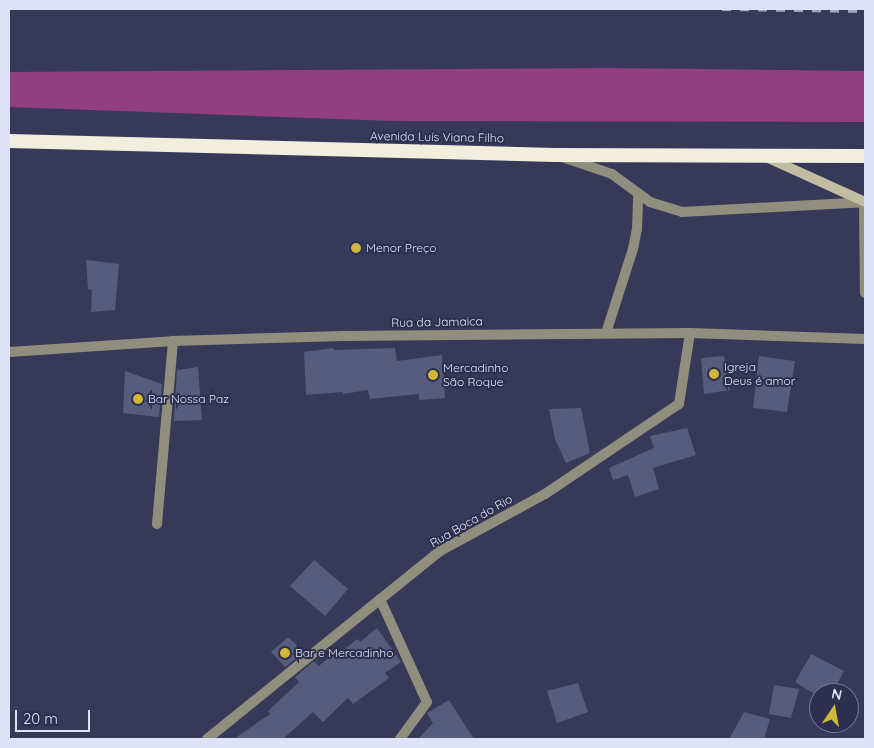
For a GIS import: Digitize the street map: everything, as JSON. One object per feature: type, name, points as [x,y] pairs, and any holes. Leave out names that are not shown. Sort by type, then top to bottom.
[{"type":"highway","name":"Avenida Luís Viana Filho","points":[[9,141],[555,155],[865,156]]},
{"type":"main road","points":[[764,156],[864,202]]},
{"type":"street","points":[[555,155],[612,174],[650,202],[682,212],[864,202],[865,293]]},
{"type":"street","points":[[606,333],[633,248],[637,230],[638,195]]},
{"type":"street","name":"Rua da Jamaica","points":[[9,352],[173,341],[343,336],[690,333],[865,339]]},
{"type":"street","name":"Rua Boca do Rio","points":[[207,739],[440,551],[545,494],[680,404],[690,333]]},
{"type":"street","points":[[157,524],[173,341]]},
{"type":"street","points":[[380,599],[427,702],[400,739]]},
{"type":"shaded area","points":[[607,68],[865,71],[865,122],[394,121],[9,107],[9,72]]},
{"type":"building","points":[[86,260],[119,264],[115,310],[91,312],[92,290],[88,289]]},
{"type":"building","points":[[333,348],[334,350],[395,348],[397,361],[442,355],[445,398],[419,400],[419,394],[370,399],[368,390],[343,394],[343,392],[306,395],[304,352]]},
{"type":"building","points":[[724,356],[730,390],[704,394],[701,358]]},
{"type":"building","points":[[759,356],[795,361],[787,412],[753,408]]},
{"type":"building","points":[[198,367],[202,420],[174,421],[177,370]]},
{"type":"building","points":[[125,371],[162,384],[159,417],[123,413]]},
{"type":"building","points":[[581,408],[590,453],[566,463],[555,439],[549,409]]},
{"type":"building","points":[[687,428],[696,455],[653,468],[659,489],[635,497],[628,475],[613,480],[609,468],[654,448],[650,436]]},
{"type":"building","points":[[314,560],[348,589],[325,616],[290,586]]},
{"type":"building","points":[[377,628],[401,662],[385,673],[389,678],[353,704],[348,698],[323,722],[313,712],[283,739],[234,739],[270,714],[268,711],[299,682],[295,677],[314,661],[319,666],[336,651],[339,654],[357,639],[360,642]]},
{"type":"building","points":[[288,637],[304,652],[285,667],[271,652]]},
{"type":"building","points":[[811,654],[844,671],[837,683],[809,683],[809,691],[795,682]]},
{"type":"building","points":[[578,683],[588,712],[557,723],[547,691]]},
{"type":"building","points":[[774,685],[799,689],[791,718],[769,714]]},
{"type":"building","points":[[449,700],[474,739],[418,739],[433,723],[427,713]]},
{"type":"building","points":[[744,712],[770,719],[764,739],[729,739]]},
{"type":"railway","points":[[722,9],[865,11]]},
{"type":"place","name":"Menor Preço","points":[[356,248]]},
{"type":"place","name":"Igreja Deus é amor","points":[[714,374]]},
{"type":"place","name":"Mercadinho São Roque","points":[[433,375]]},
{"type":"place","name":"Bar Nossa Paz","points":[[138,399]]},
{"type":"place","name":"Bar e Mercadinho","points":[[285,653]]}]
